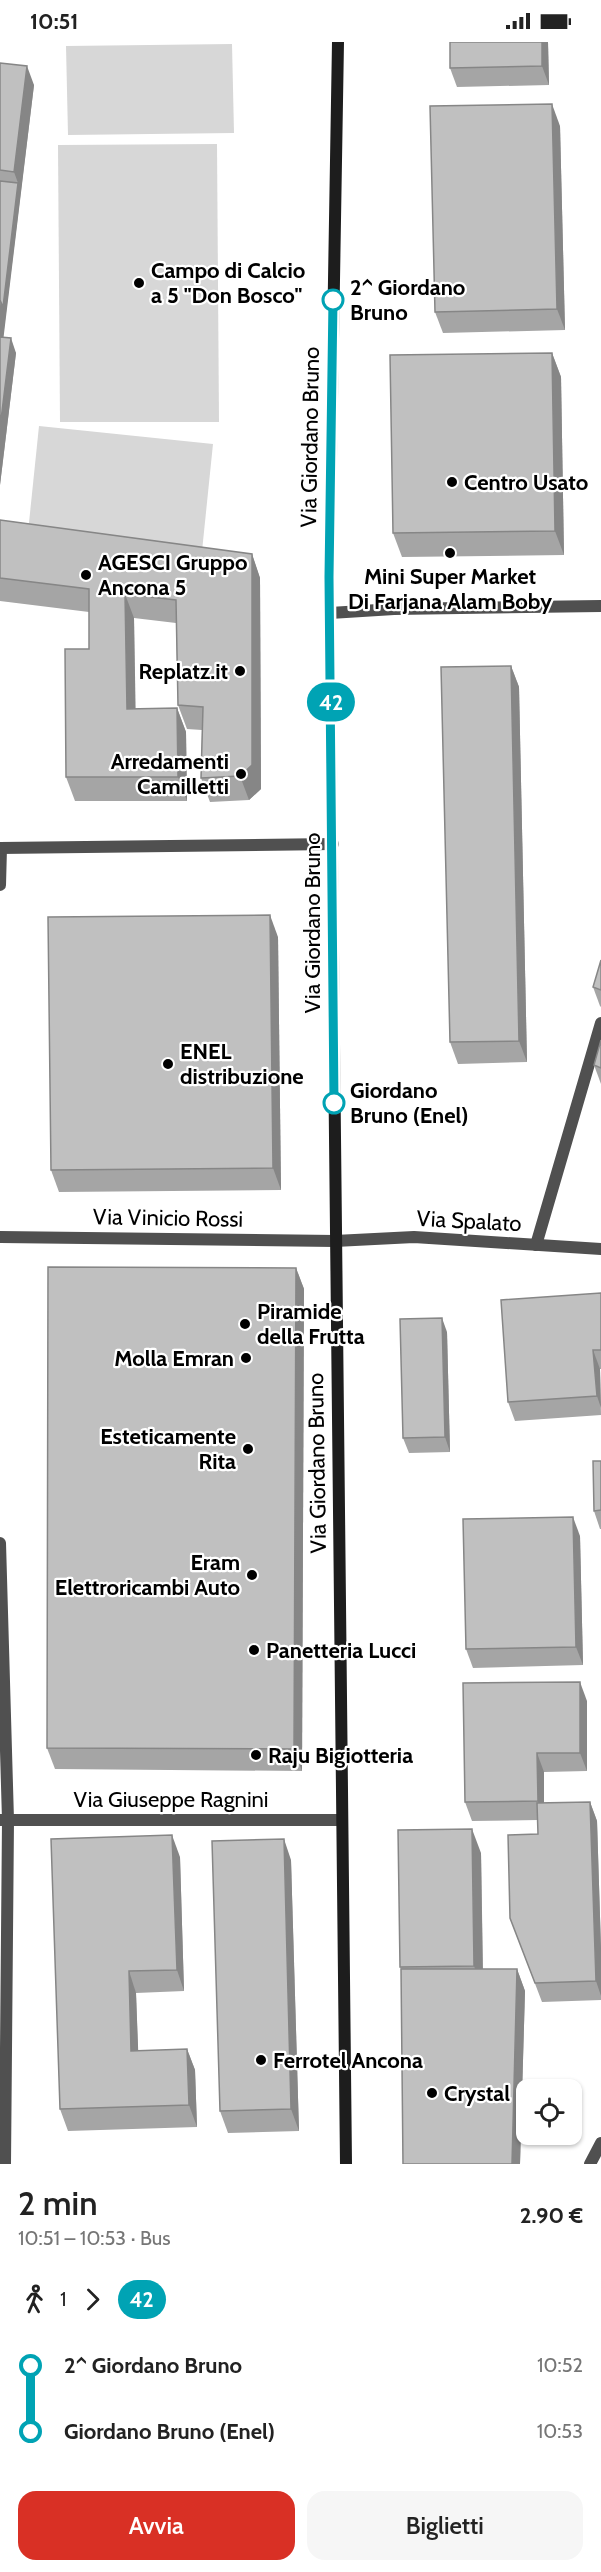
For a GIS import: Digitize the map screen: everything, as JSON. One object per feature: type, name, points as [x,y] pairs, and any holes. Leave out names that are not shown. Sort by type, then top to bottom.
[{"type":"main road","name":"Via Giordano Bruno","points":[[338,42],[330,613],[346,2164]]},
{"type":"street","points":[[330,613],[394,609],[601,606]]},
{"type":"street","points":[[0,885],[1,848],[333,843]]},
{"type":"street","points":[[536,1245],[601,1023]]},
{"type":"street","name":"Via Vinicio Rossi","points":[[0,1237],[335,1240]]},
{"type":"street","name":"Via Spalato","points":[[335,1240],[414,1237],[601,1249]]},
{"type":"street","points":[[0,1543],[5,2164]]},
{"type":"street","name":"Via Giuseppe Ragnini","points":[[4,1820],[342,1820]]},
{"type":"street","points":[[590,2164],[601,2143]]},
{"type":"shaded area","points":[[232,44],[234,133],[68,135],[66,46]]},
{"type":"shaded area","name":"Campo di Calcio a 5 \"Don Bosco\"","points":[[217,144],[219,422],[60,422],[58,145]]},
{"type":"shaded area","points":[[39,426],[213,444],[201,561],[27,542]]},
{"type":"building","points":[[450,42],[542,42],[542,66],[450,68]]},
{"type":"building","points":[[0,63],[27,66],[14,172],[0,170]]},
{"type":"building","points":[[552,104],[557,309],[435,312],[430,106]]},
{"type":"building","points":[[0,181],[18,183],[3,307],[0,300]]},
{"type":"building","points":[[0,337],[11,338],[0,428]]},
{"type":"building","points":[[552,353],[555,531],[393,533],[390,355]]},
{"type":"building","points":[[0,520],[252,554],[252,765],[240,776],[201,778],[203,707],[178,705],[176,600],[125,594],[127,709],[177,708],[178,777],[66,777],[65,649],[89,649],[89,589],[0,578]]},
{"type":"building","points":[[511,666],[519,1041],[450,1042],[441,667]]},
{"type":"building","name":"ENEL distribuzione","points":[[270,915],[273,1168],[51,1170],[48,917]]},
{"type":"building","points":[[601,960],[601,990],[593,987]]},
{"type":"building","points":[[601,1040],[601,1068],[594,1065]]},
{"type":"building","points":[[48,1267],[296,1268],[294,1749],[47,1748]]},
{"type":"building","points":[[601,1293],[601,1350],[593,1350],[597,1396],[508,1402],[501,1300]]},
{"type":"building","points":[[442,1318],[445,1437],[403,1438],[400,1319]]},
{"type":"building","points":[[593,1461],[601,1461],[601,1510],[594,1511]]},
{"type":"building","points":[[573,1517],[576,1647],[466,1649],[463,1519]]},
{"type":"building","points":[[580,1682],[580,1753],[537,1753],[538,1801],[465,1802],[463,1683]]},
{"type":"building","points":[[590,1802],[596,1981],[535,1983],[510,1918],[508,1835],[538,1834],[537,1803]]},
{"type":"building","points":[[472,1829],[474,1966],[400,1967],[398,1830]]},
{"type":"building","points":[[172,1835],[177,1970],[129,1971],[131,2051],[187,2049],[189,2105],[60,2109],[51,1839]]},
{"type":"building","name":"Ferrotel Ancona","points":[[284,1839],[291,2109],[220,2111],[212,1841]]},
{"type":"building","points":[[401,1969],[517,1969],[512,2164],[403,2164]]},
{"type":"bus line","name":"42","points":[[333,300],[329,577],[334,1103]]},
{"type":"place","name":"Campo di Calcio a 5 \"Don Bosco\"","points":[[139,283]]},
{"type":"place","name":"2^ Giordano Bruno","points":[[333,300]]},
{"type":"place","name":"Centro Usato","points":[[452,482]]},
{"type":"place","name":"Mini Super Market Di Farjana Alam Boby","points":[[450,553]]},
{"type":"place","name":"AGESCI Gruppo Ancona 5","points":[[86,575]]},
{"type":"place","name":"Replatz.it","points":[[240,671]]},
{"type":"place","name":"Arredamenti Camilletti","points":[[241,774]]},
{"type":"place","name":"ENEL distribuzione","points":[[168,1064]]},
{"type":"place","name":"Giordano Bruno (Enel)","points":[[334,1103]]},
{"type":"place","name":"Piramide della Frutta","points":[[245,1324]]},
{"type":"place","name":"Molla Emran","points":[[246,1358]]},
{"type":"place","name":"Esteticamente Rita","points":[[248,1449]]},
{"type":"place","name":"Eram Elettroricambi Auto","points":[[252,1575]]},
{"type":"place","name":"Panetteria Lucci","points":[[254,1650]]},
{"type":"place","name":"Raju Bigiotteria","points":[[256,1755]]},
{"type":"place","name":"Ferrotel Ancona","points":[[261,2060]]},
{"type":"place","name":"Crystal","points":[[432,2093]]}]
